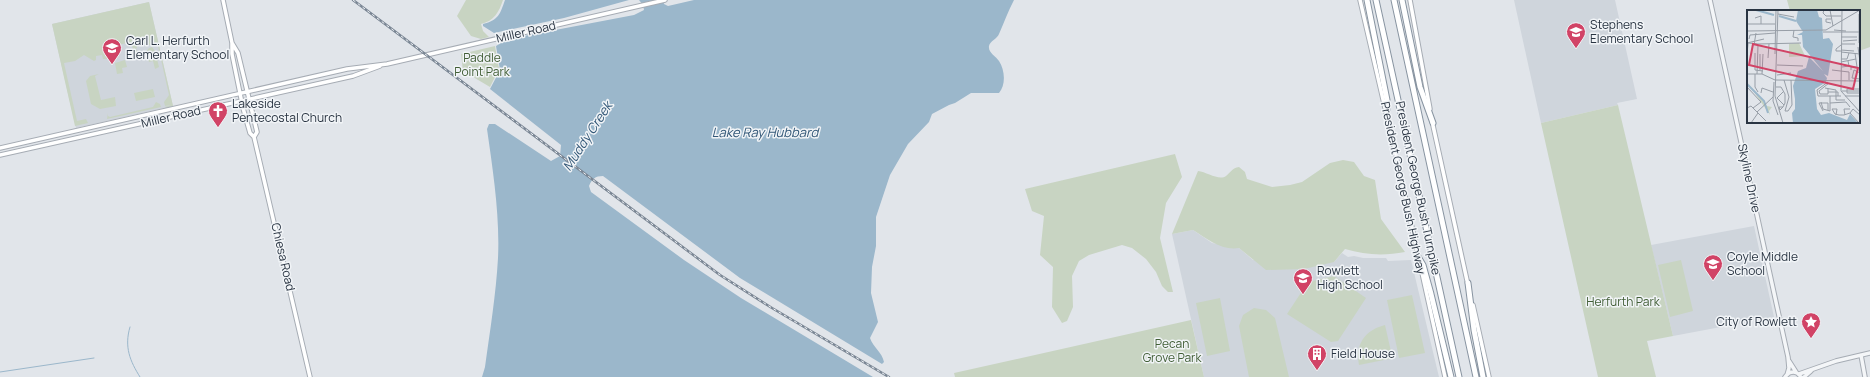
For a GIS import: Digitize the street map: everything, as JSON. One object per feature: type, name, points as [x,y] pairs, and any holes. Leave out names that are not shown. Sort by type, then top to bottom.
[{"type":"highway","points":[[1367,0],[1387,100],[1387,116]]},
{"type":"highway","name":"President George Bush Turnpike","points":[[1376,0],[1459,377]]},
{"type":"highway","name":"President George Bush Turnpike","points":[[1394,0],[1476,377]]},
{"type":"highway","points":[[1402,0],[1420,87],[1433,123]]},
{"type":"highway","points":[[1417,255],[1423,265],[1429,286],[1451,377]]},
{"type":"highway","points":[[1468,283],[1474,330],[1484,377]]},
{"type":"main road","name":"Chiesa Road","points":[[223,0],[240,93],[250,133],[254,137],[310,377]]},
{"type":"main road","name":"Miller Road","points":[[0,148],[347,69],[387,64],[664,0]]},
{"type":"main road","name":"President George Bush Highway","points":[[1360,0],[1445,377]]},
{"type":"main road","points":[[1410,0],[1433,123],[1489,377]]},
{"type":"main road","name":"Chiesa Road","points":[[232,43],[238,52],[257,132],[254,137]]},
{"type":"main road","name":"Miller Road","points":[[0,155],[353,76],[387,64]]},
{"type":"street","name":"Skyline Drive","points":[[1710,0],[1788,357],[1789,368],[1786,376]]},
{"type":"street","points":[[1786,376],[1791,372],[1800,375],[1815,368],[1870,353]]},
{"type":"street","points":[[1861,355],[1865,377]]},
{"type":"street","name":"Skyline Drive","points":[[1788,357],[1800,375]]},
{"type":"shaded area","name":"Stephens Elementary School","points":[[1514,0],[1615,0],[1637,99],[1617,103],[1618,105],[1541,123]]},
{"type":"shaded area","name":"Carl L. Herfurth Elementary School","points":[[149,2],[173,106],[76,128],[52,24]]},
{"type":"shaded area","name":"Coyle Middle School","points":[[1754,226],[1774,317],[1673,336],[1651,245]]},
{"type":"shaded area","name":"Rowlett High School","points":[[1193,230],[1212,243],[1239,248],[1253,260],[1334,262],[1342,253],[1348,257],[1386,258],[1388,261],[1411,260],[1439,377],[1204,377],[1172,234]]},
{"type":"green space","points":[[466,0],[503,0],[500,8],[493,18],[486,23],[481,24],[483,31],[489,37],[481,39],[471,36],[457,16]]},
{"type":"green space","points":[[1787,0],[1870,0],[1870,47],[1860,51],[1860,10],[1790,10]]},
{"type":"green space","points":[[149,2],[173,106],[165,107],[171,105],[165,106],[164,102],[169,95],[158,46],[155,44],[149,45],[140,42],[136,49],[141,56],[135,57],[131,42],[110,47],[113,62],[110,63],[109,59],[103,59],[102,55],[96,56],[96,60],[94,61],[84,55],[75,61],[64,63],[77,121],[86,119],[88,123],[75,126],[52,24]]},
{"type":"green space","name":"Paddle Point Park","points":[[495,46],[499,69],[490,87],[463,71],[461,54]]},
{"type":"green space","points":[[152,47],[155,51],[159,67],[155,69],[153,61],[149,62],[146,52]]},
{"type":"green space","points":[[125,60],[127,67],[122,68],[123,73],[117,74],[115,63]]},
{"type":"green space","points":[[99,74],[95,76],[101,100],[115,97],[116,106],[100,109],[91,104],[86,81],[90,76]]},
{"type":"green space","points":[[153,89],[155,97],[136,101],[134,93]]},
{"type":"green space","points":[[156,102],[160,104],[161,107],[107,119],[108,113],[108,116],[110,117],[153,107]]},
{"type":"green space","name":"Herfurth Park","points":[[1618,105],[1673,336],[1647,341],[1656,377],[1598,377],[1541,123]]},
{"type":"green space","points":[[1175,154],[1182,177],[1166,203],[1160,238],[1173,292],[1168,292],[1162,286],[1156,272],[1146,259],[1132,248],[1122,245],[1089,255],[1079,261],[1072,276],[1073,307],[1067,321],[1062,323],[1052,307],[1053,267],[1040,255],[1044,216],[1032,211],[1025,189]]},
{"type":"green space","points":[[1343,160],[1354,162],[1364,176],[1375,180],[1381,219],[1405,252],[1375,254],[1360,253],[1345,249],[1334,262],[1304,269],[1266,270],[1239,248],[1227,248],[1221,246],[1193,230],[1172,234],[1198,171],[1216,177],[1223,177],[1233,169],[1239,167],[1245,172],[1247,179],[1272,187],[1302,182],[1330,163]]},
{"type":"green space","points":[[1681,260],[1693,311],[1670,317],[1658,265]]},
{"type":"green space","points":[[1334,276],[1366,298],[1338,341],[1331,342],[1287,314],[1308,282]]},
{"type":"green space","points":[[1412,295],[1425,353],[1399,358],[1387,300]]},
{"type":"green space","points":[[1220,298],[1230,351],[1207,356],[1196,303]]},
{"type":"green space","points":[[1254,308],[1266,310],[1275,318],[1289,377],[1249,377],[1239,326],[1243,315]]},
{"type":"green space","name":"Pecan Grove Park","points":[[1191,320],[1204,377],[955,377],[954,373]]},
{"type":"green space","points":[[1385,325],[1392,356],[1389,359],[1359,365],[1358,357],[1360,344],[1363,339],[1372,330]]},
{"type":"water","points":[[505,0],[629,0],[564,18],[494,33],[483,26],[483,24],[492,21],[498,16]]},
{"type":"water","name":"Lake Ray Hubbard","points":[[639,0],[663,0],[664,4],[668,6],[694,0],[1014,0],[999,34],[989,46],[991,53],[998,59],[1001,65],[1004,77],[1003,86],[999,93],[971,93],[955,103],[932,114],[929,122],[908,144],[890,175],[876,217],[876,246],[872,267],[871,293],[878,322],[870,338],[883,358],[884,362],[882,364],[740,278],[603,176],[594,178],[589,186],[591,192],[684,260],[741,298],[873,377],[482,377],[485,367],[498,258],[496,194],[487,129],[489,124],[495,124],[551,161],[560,156],[561,145],[490,89],[500,70],[496,46],[508,39],[634,15],[644,10],[643,5]]},
{"type":"waterway","points":[[130,327],[128,334],[129,354],[140,377]]},
{"type":"waterway","points":[[0,372],[94,358]]},
{"type":"railway","points":[[353,0],[720,275],[772,308],[889,377]]},
{"type":"place","name":"Stephens Elementary School","points":[[1576,49]]},
{"type":"place","name":"Carl L. Herfurth Elementary School","points":[[112,65]]},
{"type":"place","name":"Lakeside Pentecostal Church","points":[[218,128]]},
{"type":"place","name":"Coyle Middle School","points":[[1713,281]]},
{"type":"place","name":"Rowlett High School","points":[[1303,295]]},
{"type":"place","name":"City of Rowlett","points":[[1811,339]]},
{"type":"place","name":"Field House","points":[[1317,371]]},
{"type":"water label","name":"Muddy Creek","points":[[587,136]]}]
